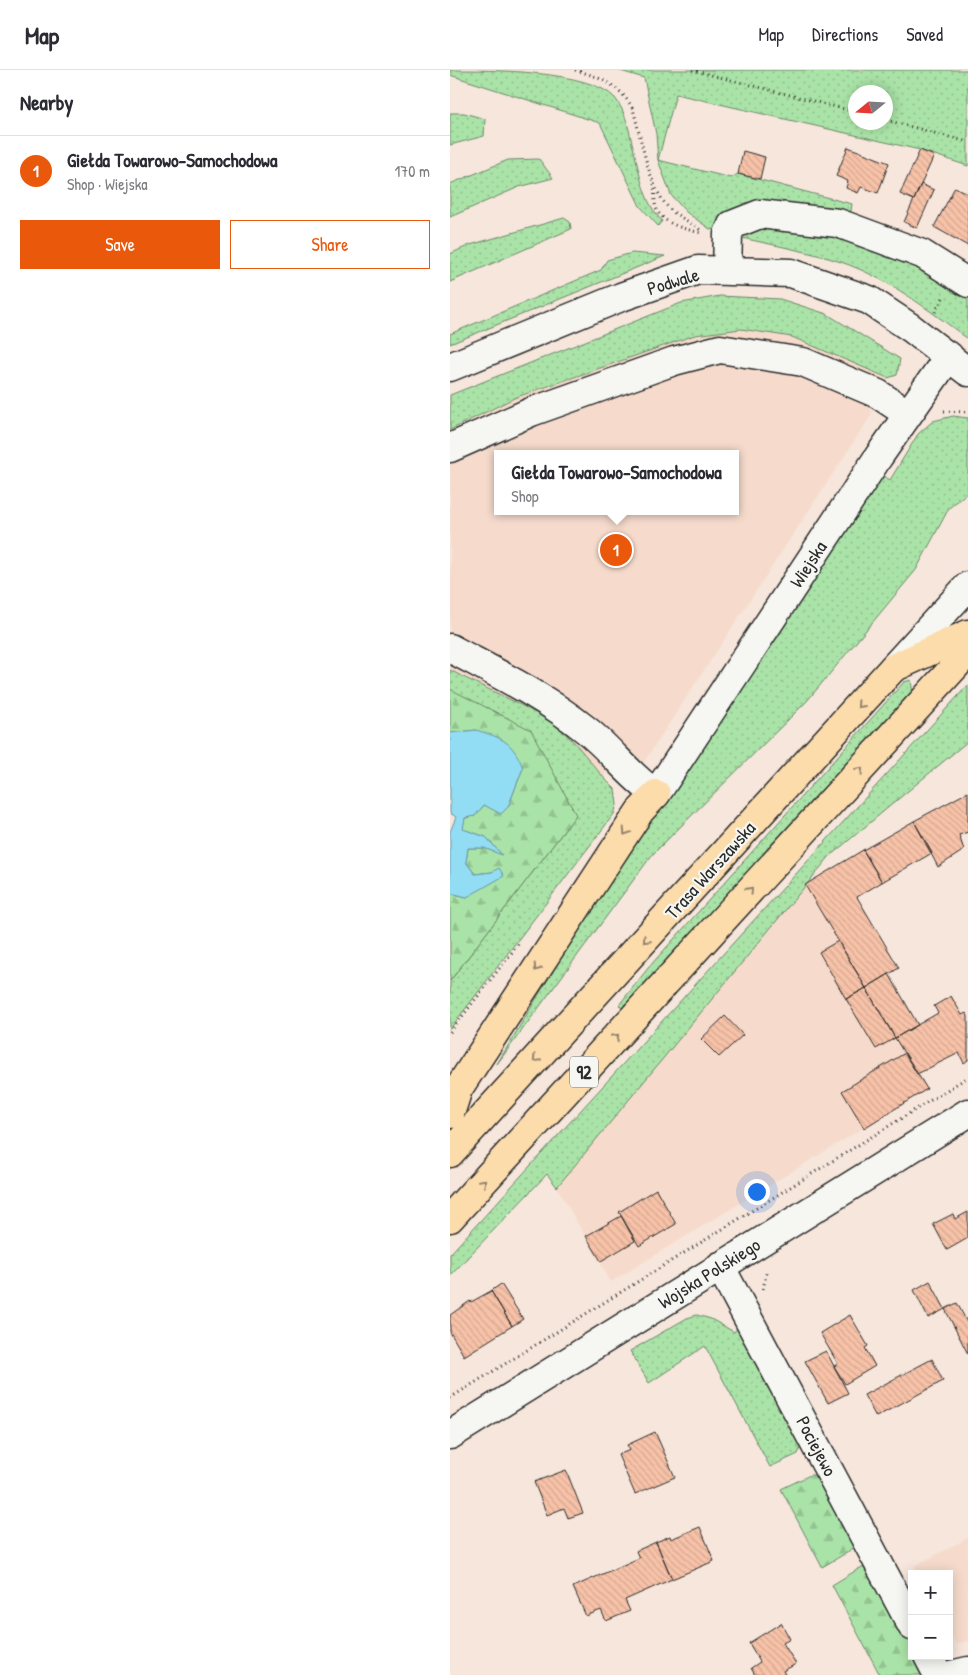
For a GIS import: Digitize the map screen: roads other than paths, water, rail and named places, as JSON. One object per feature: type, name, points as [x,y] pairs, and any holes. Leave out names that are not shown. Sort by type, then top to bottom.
[{"type":"main road","points":[[893,668],[968,634]]},
{"type":"main road","name":"92","points":[[450,1218],[968,652]]},
{"type":"main road","name":"Trasa Warszawska","points":[[450,1153],[893,668]]},
{"type":"main road","points":[[450,1114],[458,1089],[640,811],[656,794]]},
{"type":"street","points":[[727,271],[728,234],[732,225],[760,214],[838,223],[922,254],[968,284]]},
{"type":"street","name":"Podwale","points":[[450,367],[621,297],[698,270],[791,273],[869,300],[958,364]]},
{"type":"street","points":[[450,448],[531,412],[674,361],[720,349],[803,362],[878,394],[908,414]]},
{"type":"street","name":"Wiejska","points":[[656,794],[908,414],[958,364]]},
{"type":"street","points":[[921,704],[962,592]]},
{"type":"street","name":"Trasa Warszawska","points":[[893,668],[962,592]]},
{"type":"street","points":[[450,648],[546,701],[587,730],[641,784],[656,794]]},
{"type":"street","name":"Wojska Polskiego","points":[[450,1435],[968,1113]]},
{"type":"street","name":"Pociejewo","points":[[720,1266],[908,1618]]},
{"type":"street","points":[[930,1660],[938,1675]]},
{"type":"street","points":[[951,1675],[968,1671]]},
{"type":"water","points":[[476,730],[506,742],[515,752],[523,768],[508,807],[501,814],[484,805],[475,816],[465,818],[463,829],[486,837],[502,855],[484,848],[468,848],[466,862],[475,874],[492,872],[499,868],[504,876],[467,897],[450,893],[450,832],[456,817],[450,813],[450,733]]},
{"type":"place","name":"Giełda Towarowo-Samochodowa","points":[[616,550]]}]
